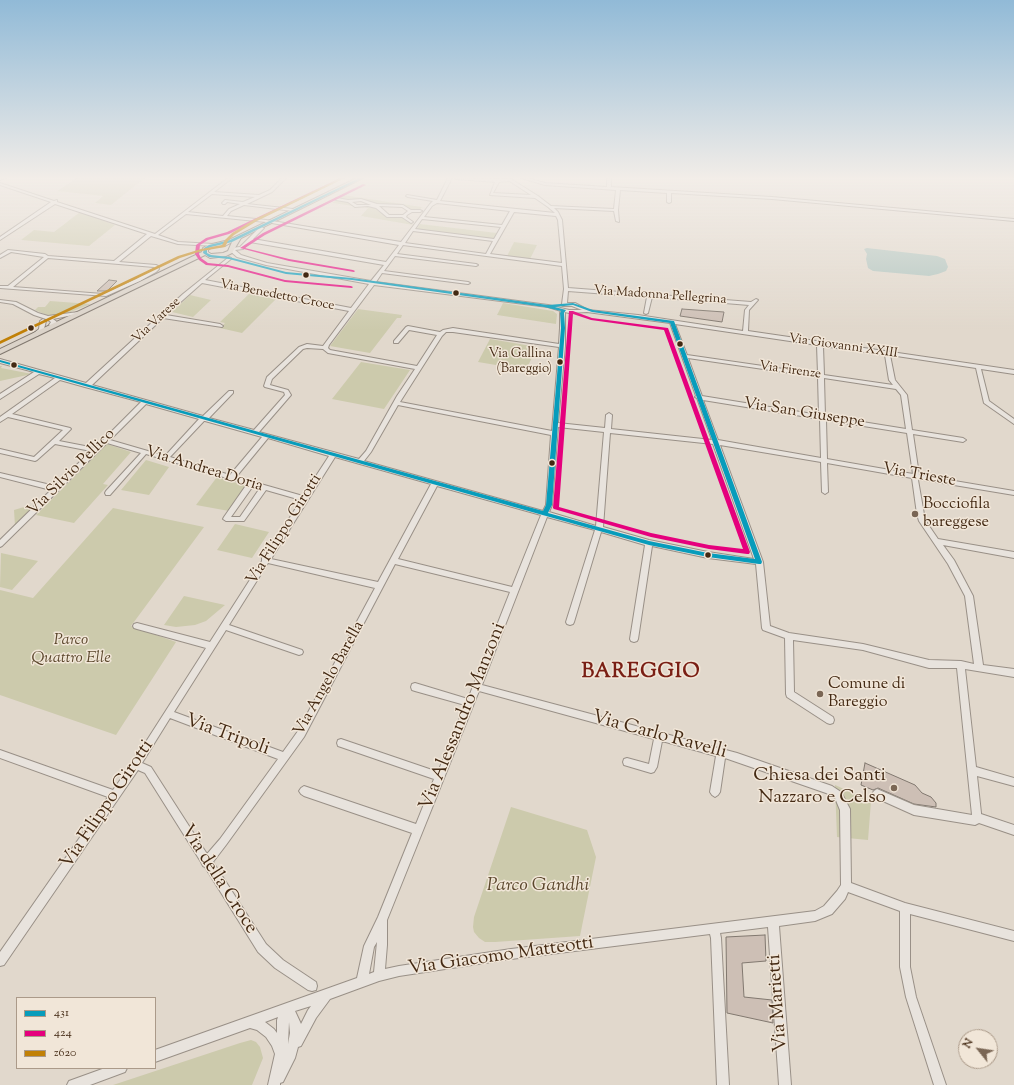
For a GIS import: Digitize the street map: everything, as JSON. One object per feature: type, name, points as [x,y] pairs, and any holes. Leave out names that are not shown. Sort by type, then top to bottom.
[{"type":"main road","points":[[207,253],[220,256],[232,249],[238,240],[250,232],[260,229]]},
{"type":"main road","points":[[2,352],[140,282],[207,253],[214,245],[231,241],[260,229]]},
{"type":"main road","points":[[220,244],[228,244],[232,249]]},
{"type":"street","points":[[0,240],[16,229]]},
{"type":"street","points":[[135,229],[173,242],[214,245]]},
{"type":"street","points":[[115,263],[162,229]]},
{"type":"street","points":[[232,249],[240,248],[260,229]]},
{"type":"street","points":[[314,229],[402,244],[563,265]]},
{"type":"street","points":[[487,255],[501,229]]},
{"type":"street","points":[[562,229],[563,265],[566,289],[564,307]]},
{"type":"street","points":[[325,348],[413,230],[495,240]]},
{"type":"street","points":[[250,240],[387,264]]},
{"type":"street","points":[[184,243],[198,246],[207,253]]},
{"type":"street","points":[[240,248],[239,254],[242,257]]},
{"type":"street","points":[[232,249],[242,257],[287,268],[372,283],[548,306],[575,308]]},
{"type":"street","points":[[0,257],[7,252],[45,255],[45,258]]},
{"type":"street","points":[[394,255],[476,265]]},
{"type":"street","points":[[220,256],[286,273],[352,279]]},
{"type":"street","points":[[0,288],[104,295],[140,282],[156,269],[156,266],[45,258],[8,288]]},
{"type":"street","name":"Via Varese","points":[[87,386],[162,316],[229,258]]},
{"type":"street","points":[[382,272],[468,283]]},
{"type":"street","name":"Via Benedetto Croce","points":[[201,281],[353,310]]},
{"type":"street","name":"Via Madonna Pellegrina","points":[[566,289],[754,302],[746,314],[745,333]]},
{"type":"street","points":[[638,318],[646,313],[650,296]]},
{"type":"street","name":"Via Madonna Pellegrina","points":[[566,297],[575,308]]},
{"type":"street","points":[[0,301],[9,302],[20,306],[46,319],[82,312]]},
{"type":"street","points":[[564,307],[575,308]]},
{"type":"street","name":"Via Alessandro Manzoni","points":[[362,981],[369,946],[382,920],[549,505],[562,346],[562,313],[564,307]]},
{"type":"street","points":[[562,319],[575,308]]},
{"type":"street","name":"Via Giovanni XXIII","points":[[575,308],[1014,372]]},
{"type":"street","points":[[646,313],[652,320]]},
{"type":"street","points":[[162,316],[220,326]]},
{"type":"street","points":[[46,319],[46,324],[54,325]]},
{"type":"street","points":[[35,335],[46,319]]},
{"type":"street","name":"Via Madonna Pellegrina","points":[[672,322],[759,562],[764,621],[766,628],[789,636]]},
{"type":"street","points":[[396,342],[408,328],[443,332],[453,330],[562,346]]},
{"type":"street","points":[[360,462],[418,368],[443,332]]},
{"type":"street","points":[[820,344],[825,492]]},
{"type":"street","points":[[255,433],[288,395],[288,392],[286,391],[267,386],[268,380],[298,349],[307,346],[325,348],[328,351],[418,368]]},
{"type":"street","points":[[886,353],[892,380],[904,395],[922,521],[952,562],[969,596],[979,667]]},
{"type":"street","name":"Via Firenze","points":[[684,356],[897,387]]},
{"type":"street","points":[[0,362],[649,543],[759,562]]},
{"type":"street","points":[[978,366],[986,402],[1014,422]]},
{"type":"street","points":[[0,397],[38,372]]},
{"type":"street","points":[[0,420],[59,378]]},
{"type":"street","points":[[166,458],[231,392]]},
{"type":"street","name":"Via San Giuseppe","points":[[698,397],[963,440]]},
{"type":"street","name":"Via Silvio Pellico","points":[[0,544],[145,402]]},
{"type":"street","points":[[396,403],[555,434]]},
{"type":"street","points":[[0,450],[35,458],[68,428],[8,415]]},
{"type":"street","points":[[570,622],[599,529],[609,415]]},
{"type":"street","name":"Via Trieste","points":[[556,425],[715,442],[1014,493]]},
{"type":"street","points":[[231,478],[266,436]]},
{"type":"street","name":"Via Andrea Doria","points":[[105,440],[304,499]]},
{"type":"street","points":[[54,442],[96,450]]},
{"type":"street","points":[[108,493],[145,452]]},
{"type":"street","name":"Via Filippo Girotti","points":[[0,961],[136,765],[333,455]]},
{"type":"street","points":[[0,475],[57,489]]},
{"type":"street","name":"Via Angelo Barella","points":[[206,863],[223,842],[301,734],[435,483]]},
{"type":"street","points":[[251,484],[226,519],[242,519],[264,488]]},
{"type":"street","points":[[936,541],[1014,555]]},
{"type":"street","points":[[634,639],[649,543]]},
{"type":"street","points":[[265,560],[381,586]]},
{"type":"street","points":[[394,561],[514,590]]},
{"type":"street","points":[[137,626],[212,646]]},
{"type":"street","points":[[224,626],[299,652]]},
{"type":"street","points":[[830,720],[790,694],[789,636],[863,647],[929,664],[961,665],[1014,673]]},
{"type":"street","points":[[961,665],[976,813],[978,818]]},
{"type":"street","points":[[415,687],[470,704]]},
{"type":"street","name":"Via Carlo Ravelli","points":[[476,687],[721,753],[838,792],[849,799]]},
{"type":"street","name":"Via Tripoli","points":[[169,714],[285,757]]},
{"type":"street","points":[[628,762],[651,769],[653,767],[658,736]]},
{"type":"street","points":[[340,743],[440,777]]},
{"type":"street","points":[[715,792],[721,753]]},
{"type":"street","points":[[0,754],[115,795]]},
{"type":"street","name":"Via della Croce","points":[[136,765],[148,770],[206,863],[262,948],[279,964],[312,986]]},
{"type":"street","points":[[972,770],[1014,782]]},
{"type":"street","points":[[304,791],[418,830]]},
{"type":"street","points":[[838,792],[845,809],[850,865],[846,886],[872,892],[905,908],[1014,936]]},
{"type":"street","points":[[877,794],[914,810],[975,820],[978,818],[1014,830]]},
{"type":"street","name":"Via Giacomo Matteotti","points":[[156,1056],[289,1009],[362,981],[399,971],[511,954],[815,916],[828,910],[841,896],[846,886]]},
{"type":"street","points":[[905,908],[905,967],[912,997],[940,1085]]},
{"type":"street","name":"Via Alessandro Manzoni","points":[[379,976],[382,945],[382,920]]},
{"type":"street","name":"Via Marietti","points":[[774,921],[785,1085]]},
{"type":"street","points":[[712,929],[716,938],[723,1085]]},
{"type":"street","points":[[275,1085],[312,1014],[327,995]]},
{"type":"street","points":[[289,1009],[295,1024],[296,1033],[291,1054]]},
{"type":"street","points":[[275,1085],[283,1020],[289,1009]]},
{"type":"street","points":[[250,1022],[261,1026],[274,1038],[278,1048],[279,1058]]},
{"type":"street","points":[[72,1085],[118,1069]]},
{"type":"green space","points":[[58,229],[111,229],[89,246],[21,240],[34,230],[54,232]]},
{"type":"green space","points":[[417,229],[460,229],[497,233],[494,239],[416,230]]},
{"type":"green space","points":[[514,242],[537,245],[530,259],[507,256]]},
{"type":"green space","points":[[250,293],[276,299],[242,333],[220,328],[225,323],[220,322]]},
{"type":"green space","points":[[190,295],[211,300],[193,317],[172,312]]},
{"type":"green space","points":[[50,301],[91,304],[68,313],[49,316],[35,310],[38,307],[45,307]]},
{"type":"green space","points":[[503,303],[553,311],[557,314],[556,324],[497,315]]},
{"type":"green space","points":[[358,309],[402,315],[401,318],[397,318],[370,353],[330,346]]},
{"type":"green space","points":[[490,339],[537,347],[526,370],[478,362]]},
{"type":"green space","points":[[361,362],[410,370],[384,409],[332,399]]},
{"type":"green space","points":[[0,366],[2,366],[1,368],[32,374],[0,381]]},
{"type":"green space","points":[[107,444],[131,452],[103,484],[108,485],[74,523],[36,515]]},
{"type":"green space","points":[[146,460],[169,467],[149,495],[121,490]]},
{"type":"green space","points":[[217,477],[247,486],[229,511],[196,505]]},
{"type":"green space","points":[[31,505],[31,510],[15,526],[14,510]]},
{"type":"green space","name":"Parco Quattro Elle","points":[[113,508],[204,527],[131,626],[176,642],[116,735],[0,695],[0,590],[33,598]]},
{"type":"green space","points":[[235,524],[269,532],[252,558],[217,550]]},
{"type":"green space","points":[[1,553],[38,561],[12,590],[0,587]]},
{"type":"green space","points":[[184,596],[225,605],[206,621],[195,625],[176,627],[164,625]]},
{"type":"green space","points":[[835,785],[871,801],[868,840],[837,837]]},
{"type":"green space","name":"Parco Gandhi","points":[[511,807],[587,830],[596,857],[580,936],[485,942],[474,932],[474,917]]},
{"type":"green space","points":[[251,1040],[256,1042],[260,1047],[263,1058],[252,1085],[113,1085],[240,1043]]},
{"type":"water","points":[[867,248],[937,256],[945,259],[948,267],[946,271],[929,276],[873,271],[868,268],[866,259],[867,254],[864,249]]},
{"type":"building","points":[[109,280],[117,281],[107,291],[97,291]]},
{"type":"building","points":[[682,309],[724,312],[722,322],[680,316]]},
{"type":"building","name":"Chiesa dei Santi Nazzaro e Celso","points":[[865,763],[915,785],[922,793],[931,797],[936,803],[936,807],[914,804],[878,788],[873,790],[861,785]]},
{"type":"building","points":[[765,935],[766,961],[742,963],[744,997],[772,1000],[773,1023],[727,1013],[726,937]]},
{"type":"transit line","name":"424","points":[[237,229],[207,239],[198,245],[197,254],[200,259],[207,264],[228,266],[285,281],[351,287]]},
{"type":"transit line","name":"z620","points":[[0,343],[179,257],[201,250],[224,246],[226,241],[233,234],[242,229]]},
{"type":"transit line","name":"431","points":[[0,361],[649,543],[708,555],[759,562],[672,322],[592,311],[573,304],[548,306],[352,279],[286,273],[229,258],[210,256],[205,253],[205,249],[210,246],[231,241],[257,229]]},
{"type":"transit line","name":"424","points":[[275,229],[242,248],[289,260],[353,271]]},
{"type":"transit line","name":"431","points":[[542,305],[564,310],[562,313],[563,328],[549,505],[545,513]]},
{"type":"transit line","name":"424","points":[[571,312],[591,319],[666,329],[747,552],[709,547],[651,535],[556,508],[571,312]]},
{"type":"place","name":"Via Gallina (Bareggio)","points":[[560,362]]},
{"type":"place","name":"Bocciofila bareggese","points":[[915,514]]},
{"type":"place","name":"Comune di Bareggio","points":[[820,694]]},
{"type":"place","name":"Chiesa dei Santi Nazzaro e Celso","points":[[894,788]]},
{"type":"district","name":"BAREGGIO","points":[[641,674]]}]
